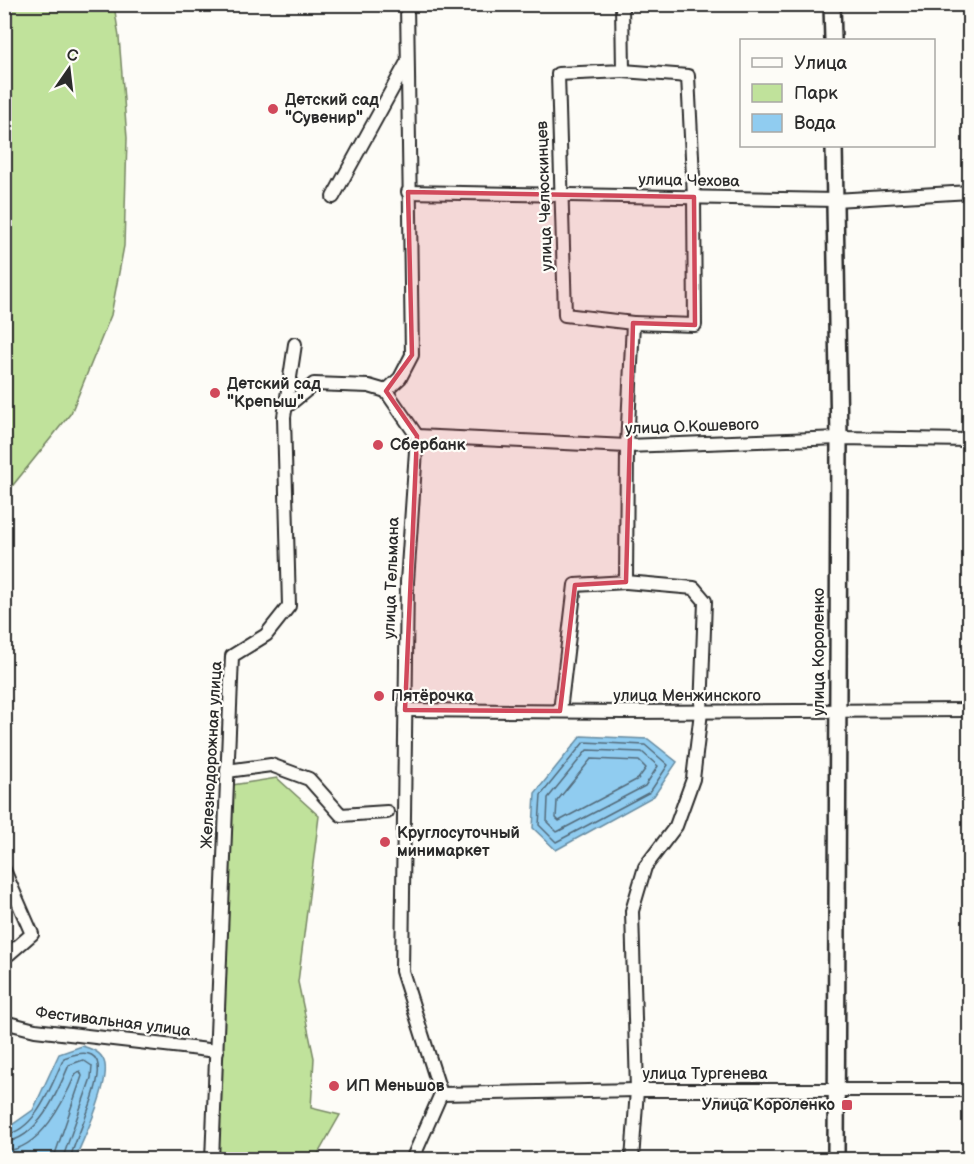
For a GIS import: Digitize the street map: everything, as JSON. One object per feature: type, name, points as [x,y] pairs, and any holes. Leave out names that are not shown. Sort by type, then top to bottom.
[{"type":"street","points":[[386,391],[400,378],[412,356],[406,63],[407,4]]},
{"type":"street","points":[[622,4],[622,71]]},
{"type":"street","points":[[832,4],[833,39]]},
{"type":"street","points":[[333,197],[406,63]]},
{"type":"street","name":"улица Челюскинцев","points":[[622,71],[688,76],[694,197],[695,325],[633,323],[565,315],[558,74],[622,71]]},
{"type":"street","name":"улица Короленко","points":[[834,147],[839,438],[836,712],[836,1160]]},
{"type":"street","name":"улица Чехова","points":[[408,192],[835,201],[969,192]]},
{"type":"street","points":[[626,582],[627,446],[633,323]]},
{"type":"street","name":"Железнодорожная улица","points":[[212,1160],[218,1051],[231,656],[266,635],[289,606],[286,407],[295,344]]},
{"type":"street","points":[[286,407],[314,384],[369,386],[386,391],[417,436]]},
{"type":"street","name":"улица О.Кошевого","points":[[417,436],[627,446],[839,438],[969,440]]},
{"type":"street","name":"улица Тельмана","points":[[417,436],[407,582],[402,971],[441,1094]]},
{"type":"street","points":[[560,711],[575,585],[626,582],[694,588],[705,601],[701,712],[693,779],[676,826],[645,867],[633,911],[637,1090],[632,1160]]},
{"type":"street","name":"улица Менжинского","points":[[405,710],[701,712],[969,710]]},
{"type":"street","points":[[227,771],[271,765],[309,779],[341,815],[387,812]]},
{"type":"street","points":[[4,870],[32,934],[9,954],[4,954]]},
{"type":"street","name":"Фестивальная улица","points":[[4,1022],[35,1030],[218,1051]]},
{"type":"street","name":"улица Тургенева","points":[[441,1094],[637,1090],[835,1092],[969,1090]]},
{"type":"street","points":[[412,1160],[441,1094]]},
{"type":"highlighted area","points":[[408,192],[694,197],[695,325],[633,323],[626,582],[575,585],[560,711],[405,710],[417,436],[386,391],[412,355]]},
{"type":"green space","points":[[5,4],[114,5],[119,37],[127,138],[124,246],[111,315],[71,413],[5,495]]},
{"type":"green space","points":[[277,778],[319,816],[298,982],[314,1058],[311,1108],[340,1115],[315,1159],[212,1160],[226,786]]},
{"type":"water","points":[[581,736],[648,739],[677,762],[654,796],[556,850],[533,828],[535,793]]},
{"type":"water","points":[[82,1046],[100,1055],[104,1061],[105,1070],[96,1110],[75,1159],[5,1159],[5,1130],[33,1110],[59,1054]]},
{"type":"place","name":"Детский сад \"Сувенир\"","points":[[273,109]]},
{"type":"place","name":"Детский сад \"Крепыш\"","points":[[215,393]]},
{"type":"place","name":"Сбербанк","points":[[378,445]]},
{"type":"place","name":"Пятёрочка","points":[[379,696]]},
{"type":"place","name":"Круглосуточный минимаркет","points":[[385,842]]},
{"type":"place","name":"ИП Меньшов","points":[[334,1086]]},
{"type":"place","name":"Улица Короленко","points":[[847,1105]]}]
